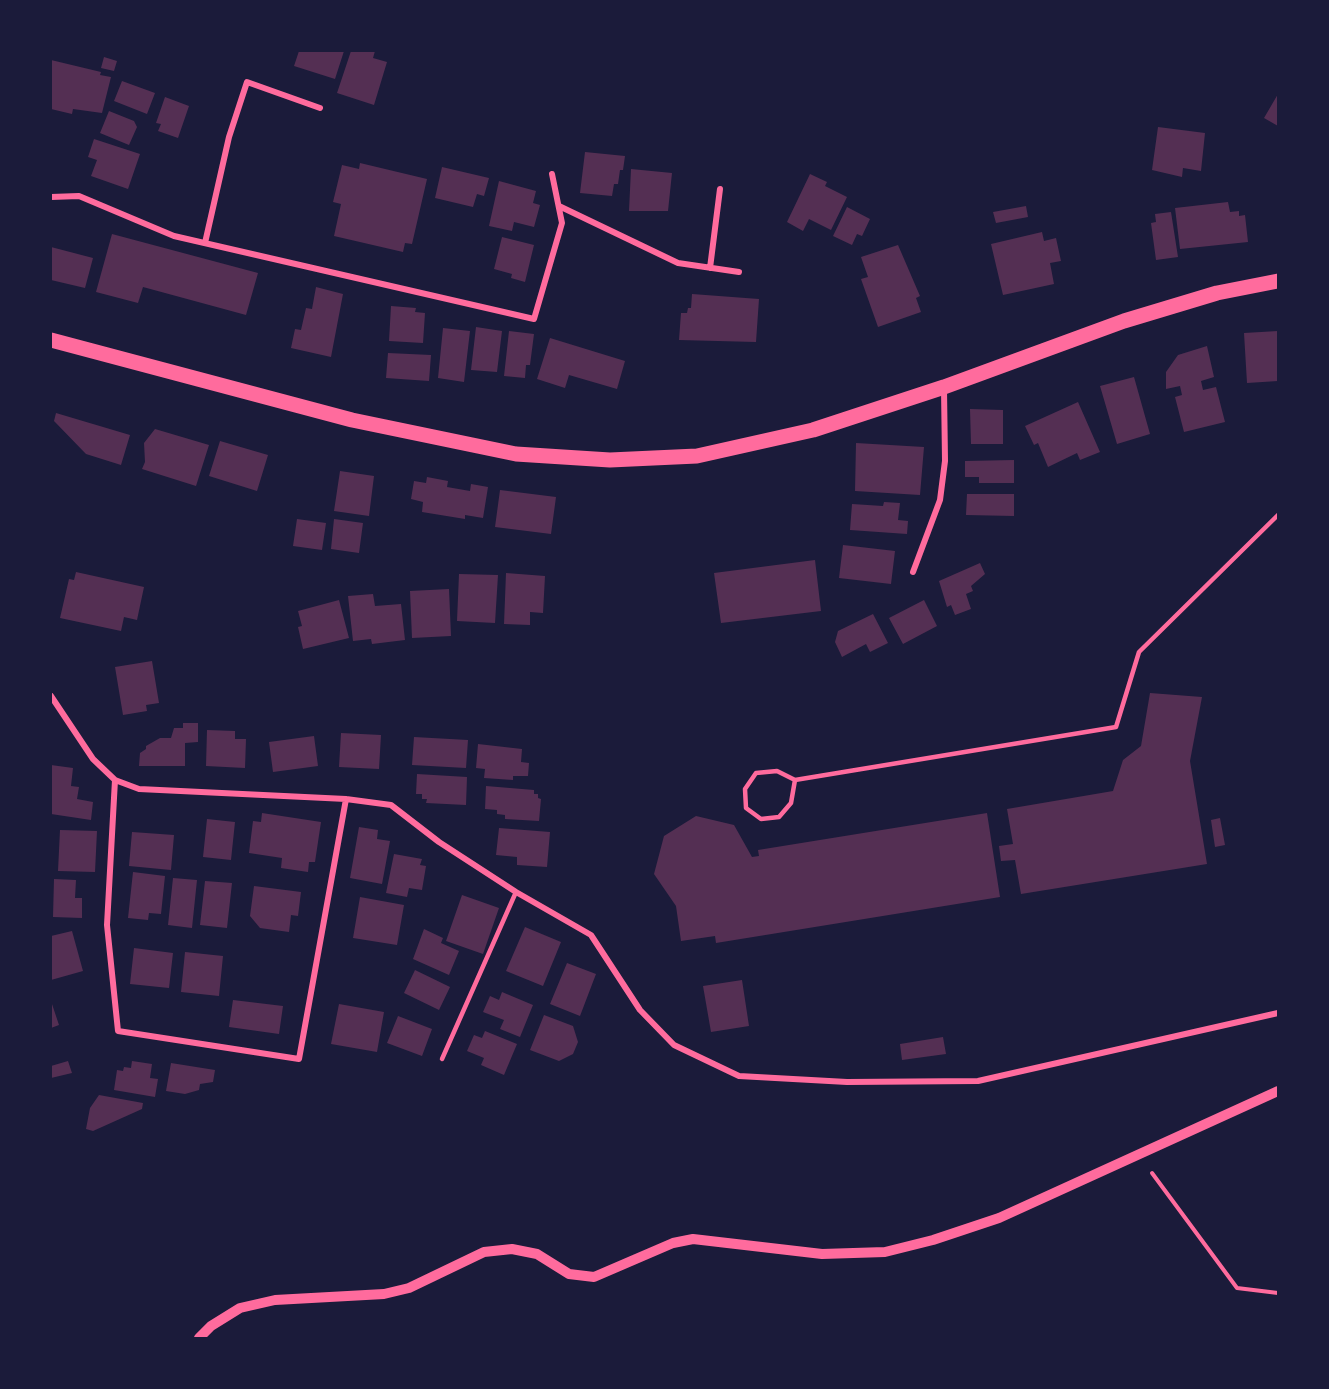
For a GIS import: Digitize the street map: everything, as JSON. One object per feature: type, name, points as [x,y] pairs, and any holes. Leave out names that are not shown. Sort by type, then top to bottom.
[{"type":"main road","points":[[51,340],[352,420],[516,454],[610,460],[697,456],[813,430],[944,387],[1124,321],[1217,293],[1278,281]]},
{"type":"street","points":[[205,243],[229,137],[247,82],[320,108]]},
{"type":"street","points":[[51,197],[79,196],[174,236],[534,319],[562,223],[552,174]]},
{"type":"street","points":[[710,268],[720,189]]},
{"type":"street","points":[[559,206],[678,263],[739,272]]},
{"type":"street","points":[[913,572],[940,500],[945,461],[944,387]]},
{"type":"street","points":[[51,696],[93,759],[115,780],[139,789],[346,799],[391,805],[439,843],[516,892],[591,935],[640,1010],[674,1045],[739,1076],[847,1082],[978,1081],[1278,1014]]},
{"type":"street","points":[[115,780],[107,925],[118,1032],[299,1059],[346,799]]},
{"type":"street","points":[[199,1338],[210,1326],[240,1308],[275,1300],[384,1294],[409,1288],[484,1252],[512,1249],[537,1254],[569,1274],[594,1277],[674,1243],[693,1239],[822,1254],[885,1252],[933,1240],[999,1218],[1278,1090]]},
{"type":"lane","points":[[795,780],[791,803],[779,817],[761,819],[746,808],[745,789],[756,774],[777,771],[795,780],[1116,727],[1139,652],[1278,514]]},
{"type":"lane","points":[[442,1059],[516,892]]},
{"type":"path","points":[[1137,1153],[1237,1288],[1278,1293]]},
{"type":"building","points":[[299,51],[344,51],[335,79],[294,66]]},
{"type":"building","points":[[351,51],[375,51],[373,58],[387,62],[374,105],[337,93]]},
{"type":"building","points":[[104,57],[117,61],[114,71],[101,68]]},
{"type":"building","points":[[51,60],[101,72],[100,75],[111,77],[102,113],[73,109],[72,114],[51,109]]},
{"type":"building","points":[[122,81],[155,93],[147,114],[114,101]]},
{"type":"building","points":[[1278,94],[1278,126],[1264,118]]},
{"type":"building","points":[[165,97],[189,106],[178,138],[158,131],[161,124],[156,123]]},
{"type":"building","points":[[109,111],[134,121],[137,127],[129,145],[100,133]]},
{"type":"building","points":[[1158,127],[1205,133],[1201,171],[1183,168],[1182,177],[1152,170]]},
{"type":"building","points":[[94,139],[140,154],[128,189],[91,176],[97,160],[88,157]]},
{"type":"building","points":[[585,152],[625,156],[623,170],[620,170],[618,184],[614,184],[612,196],[580,193]]},
{"type":"building","points":[[360,163],[427,179],[412,244],[405,243],[403,252],[334,236],[341,204],[333,202],[342,165],[359,169]]},
{"type":"building","points":[[442,167],[489,178],[484,196],[477,194],[473,207],[435,198]]},
{"type":"building","points":[[631,169],[672,173],[668,211],[629,211]]},
{"type":"building","points":[[810,174],[827,182],[825,186],[847,197],[831,230],[809,219],[803,231],[787,222]]},
{"type":"building","points":[[499,181],[536,191],[533,203],[540,205],[534,227],[514,222],[512,231],[489,226]]},
{"type":"building","points":[[1228,202],[1230,212],[1239,211],[1239,216],[1245,215],[1248,242],[1180,249],[1175,208]]},
{"type":"building","points":[[1026,206],[1028,217],[996,223],[993,212]]},
{"type":"building","points":[[847,207],[870,219],[862,236],[857,234],[852,245],[833,236]]},
{"type":"building","points":[[1171,212],[1178,257],[1156,260],[1151,223],[1156,222],[1155,214]]},
{"type":"building","points":[[1042,232],[1044,241],[1056,238],[1061,261],[1050,263],[1054,284],[1003,295],[991,244]]},
{"type":"building","points":[[112,234],[258,273],[246,315],[143,287],[138,303],[96,292]]},
{"type":"building","points":[[502,237],[534,245],[525,282],[511,278],[512,274],[494,269]]},
{"type":"building","points":[[898,245],[920,296],[916,298],[921,312],[878,327],[861,279],[868,277],[861,257]]},
{"type":"building","points":[[51,247],[93,258],[85,288],[51,280]]},
{"type":"building","points":[[316,287],[343,294],[331,357],[291,348],[295,329],[301,330],[306,308],[312,309]]},
{"type":"building","points":[[692,294],[759,299],[756,342],[679,340],[681,313],[687,313],[688,308],[691,308]]},
{"type":"building","points":[[391,306],[416,308],[415,312],[425,313],[423,343],[389,341]]},
{"type":"building","points":[[476,327],[502,331],[497,372],[471,370]]},
{"type":"building","points":[[443,328],[470,331],[464,382],[438,378]]},
{"type":"building","points":[[509,331],[534,334],[530,365],[526,365],[525,378],[504,376]]},
{"type":"building","points":[[1278,331],[1278,381],[1247,383],[1244,333]]},
{"type":"building","points":[[550,338],[625,361],[617,389],[569,375],[565,388],[537,379]]},
{"type":"building","points":[[1207,346],[1214,377],[1201,381],[1203,390],[1216,387],[1225,422],[1184,432],[1175,397],[1182,395],[1180,386],[1166,389],[1166,372],[1178,355]]},
{"type":"building","points":[[388,353],[431,355],[429,381],[386,378]]},
{"type":"building","points":[[1134,377],[1150,434],[1117,444],[1100,386]]},
{"type":"building","points":[[1078,402],[1100,452],[1080,460],[1077,453],[1048,467],[1038,443],[1034,445],[1025,426]]},
{"type":"building","points":[[970,409],[1003,410],[1003,444],[971,444]]},
{"type":"building","points":[[56,413],[130,435],[121,465],[86,454],[54,421]]},
{"type":"building","points":[[155,429],[209,445],[196,486],[142,469],[145,462],[144,443]]},
{"type":"building","points":[[220,441],[268,455],[257,491],[209,476]]},
{"type":"building","points":[[856,443],[924,447],[920,495],[855,491]]},
{"type":"building","points":[[1014,460],[1014,483],[979,483],[979,477],[965,477],[965,461]]},
{"type":"building","points":[[340,471],[374,476],[369,516],[334,511]]},
{"type":"building","points":[[427,477],[448,481],[447,487],[470,491],[471,484],[488,487],[483,518],[465,515],[465,519],[422,512],[423,502],[411,499],[414,481],[426,483]]},
{"type":"building","points":[[500,490],[556,497],[551,534],[495,527]]},
{"type":"building","points":[[967,494],[1014,494],[1014,516],[966,515]]},
{"type":"building","points":[[884,502],[900,503],[898,520],[908,521],[907,534],[850,530],[852,504],[883,506]]},
{"type":"building","points":[[297,519],[326,523],[322,550],[293,546]]},
{"type":"building","points":[[334,519],[363,523],[359,553],[331,549]]},
{"type":"building","points":[[843,545],[895,551],[891,584],[839,578]]},
{"type":"building","points":[[815,560],[821,611],[721,623],[714,573]]},
{"type":"building","points":[[980,563],[985,574],[971,586],[973,591],[966,594],[971,609],[955,615],[951,605],[947,607],[939,581]]},
{"type":"building","points":[[76,572],[144,587],[137,620],[124,617],[121,631],[60,618],[69,579],[74,580]]},
{"type":"building","points":[[506,573],[545,576],[543,613],[530,612],[530,625],[504,624]]},
{"type":"building","points":[[459,574],[498,575],[495,623],[457,621]]},
{"type":"building","points":[[449,589],[451,636],[412,638],[410,591]]},
{"type":"building","points":[[373,594],[375,606],[401,604],[405,640],[372,644],[371,639],[353,641],[348,596]]},
{"type":"building","points":[[339,600],[349,638],[303,649],[298,627],[302,626],[298,611]]},
{"type":"building","points":[[924,600],[937,626],[903,644],[889,618]]},
{"type":"building","points":[[873,614],[888,643],[870,652],[866,644],[842,657],[835,642],[838,631]]},
{"type":"building","points":[[152,661],[159,703],[146,705],[147,711],[123,715],[115,667]]},
{"type":"building","points":[[1150,693],[1202,697],[1190,761],[1207,864],[1021,894],[1015,860],[1001,861],[999,846],[1013,844],[1007,809],[1113,791],[1123,760],[1141,746]]},
{"type":"building","points":[[183,723],[198,723],[198,742],[185,743],[185,766],[139,766],[140,753],[146,749],[146,746],[160,738],[171,738],[174,728],[183,728]]},
{"type":"building","points":[[207,730],[235,731],[235,739],[246,739],[245,768],[206,766]]},
{"type":"building","points":[[341,733],[381,735],[379,769],[339,767]]},
{"type":"building","points":[[314,736],[318,766],[273,772],[269,742]]},
{"type":"building","points":[[414,737],[468,740],[466,768],[412,765]]},
{"type":"building","points":[[478,744],[522,749],[521,762],[529,763],[528,776],[513,776],[513,780],[484,778],[485,769],[476,768]]},
{"type":"building","points":[[51,765],[73,768],[71,786],[79,787],[77,799],[93,802],[91,820],[51,814]]},
{"type":"building","points":[[417,774],[467,777],[466,805],[426,803],[427,799],[422,799],[422,794],[416,794]]},
{"type":"building","points":[[486,786],[534,790],[534,794],[538,794],[538,798],[541,799],[539,821],[505,819],[505,815],[497,814],[497,810],[485,809]]},
{"type":"building","points":[[262,813],[321,822],[315,862],[309,862],[308,872],[281,868],[282,858],[249,853],[253,821],[261,822]]},
{"type":"building","points":[[987,813],[1000,897],[716,943],[715,936],[681,941],[676,906],[654,874],[664,836],[696,816],[734,825],[752,857],[759,856],[758,850]]},
{"type":"building","points":[[1220,818],[1225,845],[1215,847],[1211,820]]},
{"type":"building","points":[[207,819],[235,822],[231,860],[203,857]]},
{"type":"building","points":[[359,827],[378,830],[377,839],[390,841],[382,884],[350,878]]},
{"type":"building","points":[[499,828],[550,832],[547,867],[517,865],[517,857],[496,855]]},
{"type":"building","points":[[60,830],[97,831],[95,872],[58,871]]},
{"type":"building","points":[[132,832],[174,835],[171,870],[129,866]]},
{"type":"building","points":[[394,854],[422,859],[420,865],[426,866],[422,890],[409,888],[407,897],[386,893]]},
{"type":"building","points":[[133,872],[165,876],[161,914],[149,913],[148,920],[128,918]]},
{"type":"building","points":[[173,878],[197,880],[192,928],[168,925]]},
{"type":"building","points":[[54,879],[76,880],[75,898],[82,898],[82,918],[53,917]]},
{"type":"building","points":[[205,881],[232,883],[227,928],[200,925]]},
{"type":"building","points":[[254,886],[301,892],[298,916],[291,915],[289,932],[260,928],[250,916]]},
{"type":"building","points":[[462,895],[499,908],[483,954],[446,941]]},
{"type":"building","points":[[360,897],[404,905],[397,945],[353,938]]},
{"type":"building","points":[[525,927],[561,942],[543,986],[506,971]]},
{"type":"building","points":[[424,929],[443,938],[441,943],[459,951],[449,975],[413,959]]},
{"type":"building","points":[[72,931],[83,971],[51,980],[51,936]]},
{"type":"building","points":[[134,948],[173,953],[169,988],[130,984]]},
{"type":"building","points":[[185,952],[223,956],[219,996],[181,992]]},
{"type":"building","points":[[567,963],[596,974],[580,1016],[550,1004]]},
{"type":"building","points":[[415,970],[450,987],[439,1010],[404,993]]},
{"type":"building","points":[[742,980],[749,1026],[711,1032],[703,986]]},
{"type":"building","points":[[502,992],[533,1005],[520,1037],[500,1029],[504,1020],[483,1012],[490,996],[499,1000]]},
{"type":"building","points":[[233,1000],[283,1006],[279,1034],[229,1027]]},
{"type":"building","points":[[51,1001],[59,1025],[51,1028]]},
{"type":"building","points":[[339,1004],[384,1012],[377,1052],[331,1044]]},
{"type":"building","points":[[544,1015],[573,1026],[578,1042],[573,1054],[559,1061],[530,1050]]},
{"type":"building","points":[[398,1016],[432,1029],[422,1056],[387,1043]]},
{"type":"building","points":[[485,1031],[517,1044],[504,1075],[481,1065],[484,1058],[467,1051],[474,1035],[482,1038]]},
{"type":"building","points":[[943,1037],[946,1054],[902,1060],[900,1044]]},
{"type":"building","points":[[68,1061],[72,1073],[51,1078],[51,1066]]},
{"type":"building","points":[[132,1061],[152,1064],[150,1078],[158,1079],[155,1097],[114,1090],[117,1070],[123,1071],[124,1067],[131,1068]]},
{"type":"building","points":[[171,1063],[215,1070],[213,1082],[200,1084],[199,1090],[185,1094],[166,1091]]},
{"type":"building","points":[[99,1095],[143,1103],[142,1109],[93,1131],[86,1129],[90,1108]]}]
